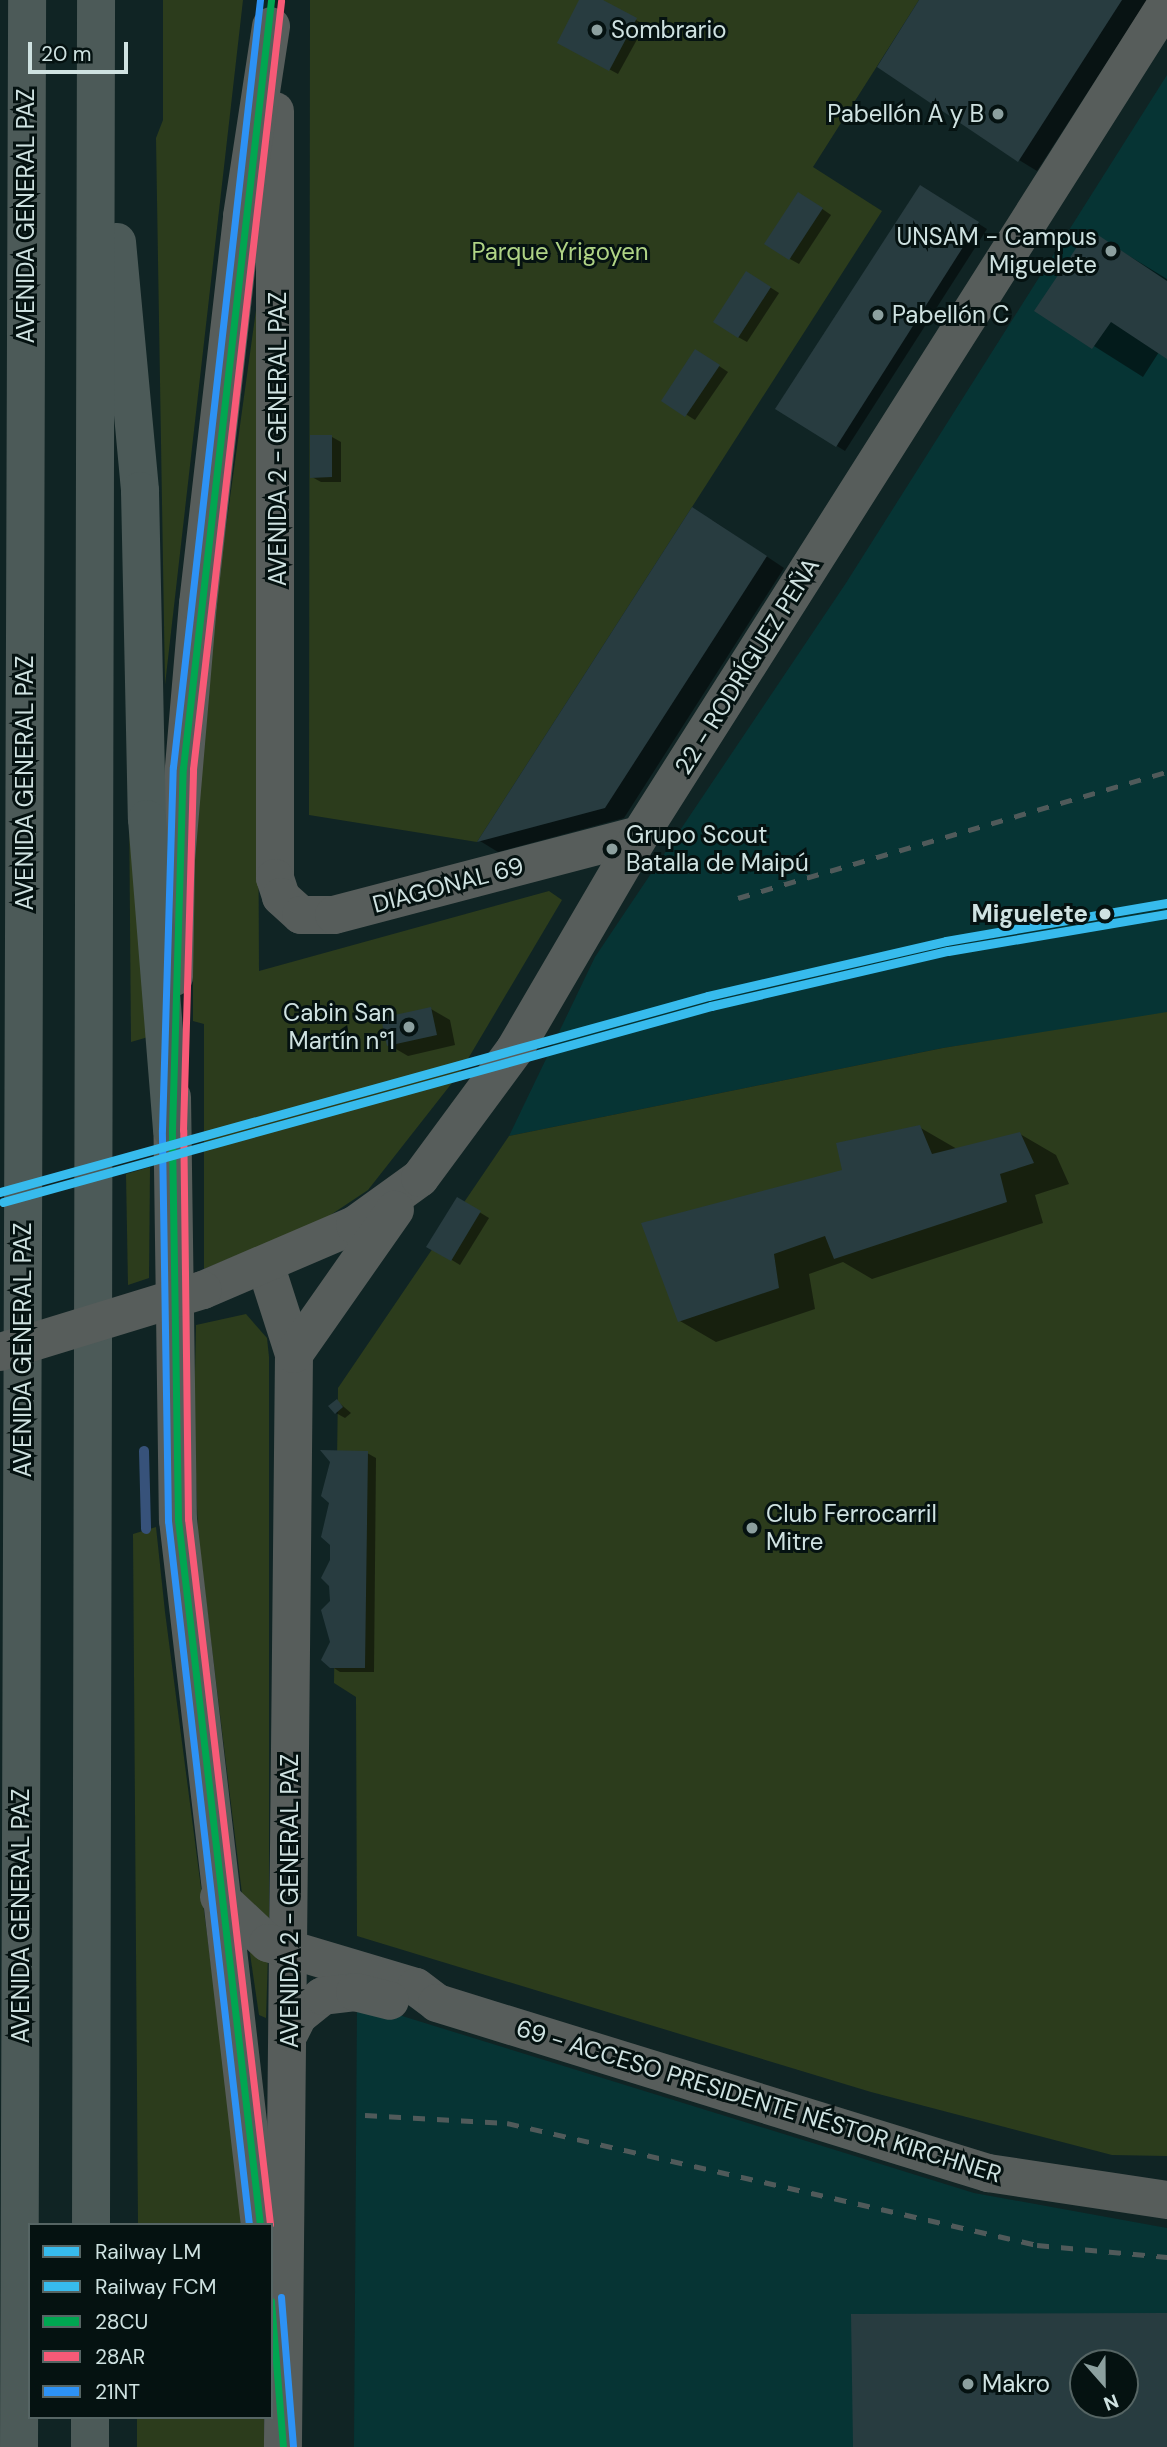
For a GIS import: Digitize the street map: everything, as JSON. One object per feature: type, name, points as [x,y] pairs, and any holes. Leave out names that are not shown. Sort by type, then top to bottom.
[{"type":"highway","name":"AVENIDA GENERAL PAZ","points":[[19,2447],[27,0]]},
{"type":"highway","points":[[91,2223],[96,0]]},
{"type":"highway","points":[[96,44],[140,491],[147,819],[172,1130]]},
{"type":"highway","points":[[90,2419],[90,2447]]},
{"type":"street","name":"22 - RODRÍGUEZ PEÑA","points":[[0,1352],[203,1290],[267,1267],[355,1225],[419,1178],[515,1048],[640,835],[1167,3]]},
{"type":"street","name":"AVENIDA 2 - GENERAL PAZ","points":[[271,13],[279,215],[275,878]]},
{"type":"street","points":[[260,2223],[219,1897],[178,1520],[172,1130],[184,754],[242,216],[271,13]]},
{"type":"street","name":"DIAGONAL 69","points":[[275,878],[290,909],[301,915],[334,915],[640,835]]},
{"type":"street","points":[[294,1354],[419,1178]]},
{"type":"street","name":"AVENIDA 2 - GENERAL PAZ","points":[[267,1267],[294,1354],[290,2032],[279,2349],[283,2447]]},
{"type":"street","name":"69 - ACCESO PRESIDENTE NÉSTOR KIRCHNER","points":[[219,1897],[249,1931],[289,1950],[416,1987],[437,2003],[988,2173],[1167,2200]]},
{"type":"street","name":"69 - ACCESO PRESIDENTE NÉSTOR KIRCHNER","points":[[290,2032],[309,2004],[338,1992],[408,2005],[437,2003]]},
{"type":"street","points":[[273,2311],[279,2349]]},
{"type":"shaded area","points":[[1167,75],[1167,1014],[943,1048],[509,1136],[595,957],[846,583]]},
{"type":"shaded area","points":[[357,2002],[974,2193],[1167,2228],[1167,2447],[354,2447]]},
{"type":"green space","points":[[163,0],[243,0],[165,685],[156,138],[163,120]]},
{"type":"green space","name":"Parque Yrigoyen","points":[[310,0],[919,0],[813,167],[882,211],[477,842],[309,815]]},
{"type":"green space","points":[[256,310],[259,971],[549,891],[562,900],[459,1074],[368,1190],[323,1220],[204,1269],[204,1024],[193,1021],[193,879],[206,671]]},
{"type":"green space","points":[[129,796],[155,1035],[131,1042]]},
{"type":"green space","name":"Club Ferrocarril Mitre","points":[[1167,1012],[1167,2156],[1112,2155],[871,2092],[357,1936],[356,1697],[334,1683],[338,1388],[509,1136],[943,1048]]},
{"type":"green space","points":[[150,1167],[149,1278],[128,1285],[126,1174]]},
{"type":"green space","points":[[246,1314],[267,1338],[269,1357],[269,1923],[243,1902],[198,1535],[194,1419],[196,1325]]},
{"type":"green space","points":[[156,1527],[245,2223],[138,2223],[133,1534]]},
{"type":"green space","points":[[249,1947],[268,1955],[266,2018],[259,2015]]},
{"type":"green space","points":[[137,2419],[264,2419],[264,2447],[137,2447]]},
{"type":"building","name":"Sombrario","points":[[579,0],[603,0],[637,18],[609,71],[557,43]]},
{"type":"building","name":"Pabellón A y B","points":[[919,0],[1122,0],[1018,162],[877,67]]},
{"type":"building","name":"Pabellón C","points":[[920,185],[979,222],[836,447],[775,409]]},
{"type":"building","points":[[798,192],[823,208],[789,260],[764,244]]},
{"type":"building","points":[[1089,229],[1167,281],[1167,359],[1111,322],[1092,349],[1034,311]]},
{"type":"building","points":[[746,271],[771,287],[738,338],[713,322]]},
{"type":"building","points":[[695,349],[720,365],[685,417],[661,401]]},
{"type":"building","points":[[310,435],[332,435],[332,477],[310,478]]},
{"type":"building","points":[[692,507],[767,556],[605,808],[477,842]]},
{"type":"building","name":"Cabin San Martín n°1","points":[[431,1007],[437,1035],[387,1046],[381,1018]]},
{"type":"building","points":[[920,1125],[932,1154],[1020,1132],[1034,1163],[1000,1174],[1007,1202],[834,1259],[825,1236],[774,1254],[779,1288],[678,1322],[641,1223],[842,1170],[836,1143]]},
{"type":"building","points":[[457,1197],[481,1211],[451,1261],[426,1247]]},
{"type":"building","points":[[337,1399],[343,1407],[335,1414],[328,1406]]},
{"type":"building","points":[[320,1450],[368,1451],[365,1668],[330,1668],[321,1660],[330,1642],[321,1610],[330,1601],[329,1586],[321,1578],[330,1560],[330,1545],[321,1537],[329,1503],[321,1496],[330,1462]]},
{"type":"building","name":"Makro","points":[[1167,2313],[1167,2447],[853,2447],[851,2314]]},
{"type":"waterway","points":[[144,1451],[146,1529]]},
{"type":"railway","points":[[738,898],[1167,772]]},
{"type":"railway","points":[[365,2115],[507,2123],[1037,2245],[1167,2257]]},
{"type":"rail line","name":"LM","points":[[0,1192],[708,996],[946,941],[1167,903]]},
{"type":"rail line","name":"FCM","points":[[3,1202],[711,1006],[948,951],[1167,914]]},
{"type":"transit line","name":"21NT","points":[[249,2223],[168,1521],[162,1130],[173,767],[260,0]]},
{"type":"transit line","name":"28CU","points":[[260,2223],[178,1520],[172,1130],[183,768],[271,0]]},
{"type":"transit line","name":"28AR","points":[[270,2223],[188,1519],[183,1130],[193,769],[281,1]]},
{"type":"transit line","name":"21NT","points":[[281,2297],[293,2446]]},
{"type":"transit line","name":"28CU","points":[[273,2325],[283,2447]]},
{"type":"place","name":"Sombrario","points":[[597,30]]},
{"type":"place","name":"Pabellón A y B","points":[[998,114]]},
{"type":"place","name":"UNSAM - Campus Miguelete","points":[[1111,251]]},
{"type":"place","name":"Pabellón C","points":[[878,315]]},
{"type":"place","name":"Grupo Scout Batalla de Maipú","points":[[612,849]]},
{"type":"place","name":"Miguelete","points":[[1105,914]]},
{"type":"place","name":"Cabin San Martín n°1","points":[[409,1027]]},
{"type":"place","name":"Club Ferrocarril Mitre","points":[[752,1528]]},
{"type":"place","name":"Makro","points":[[968,2384]]}]
